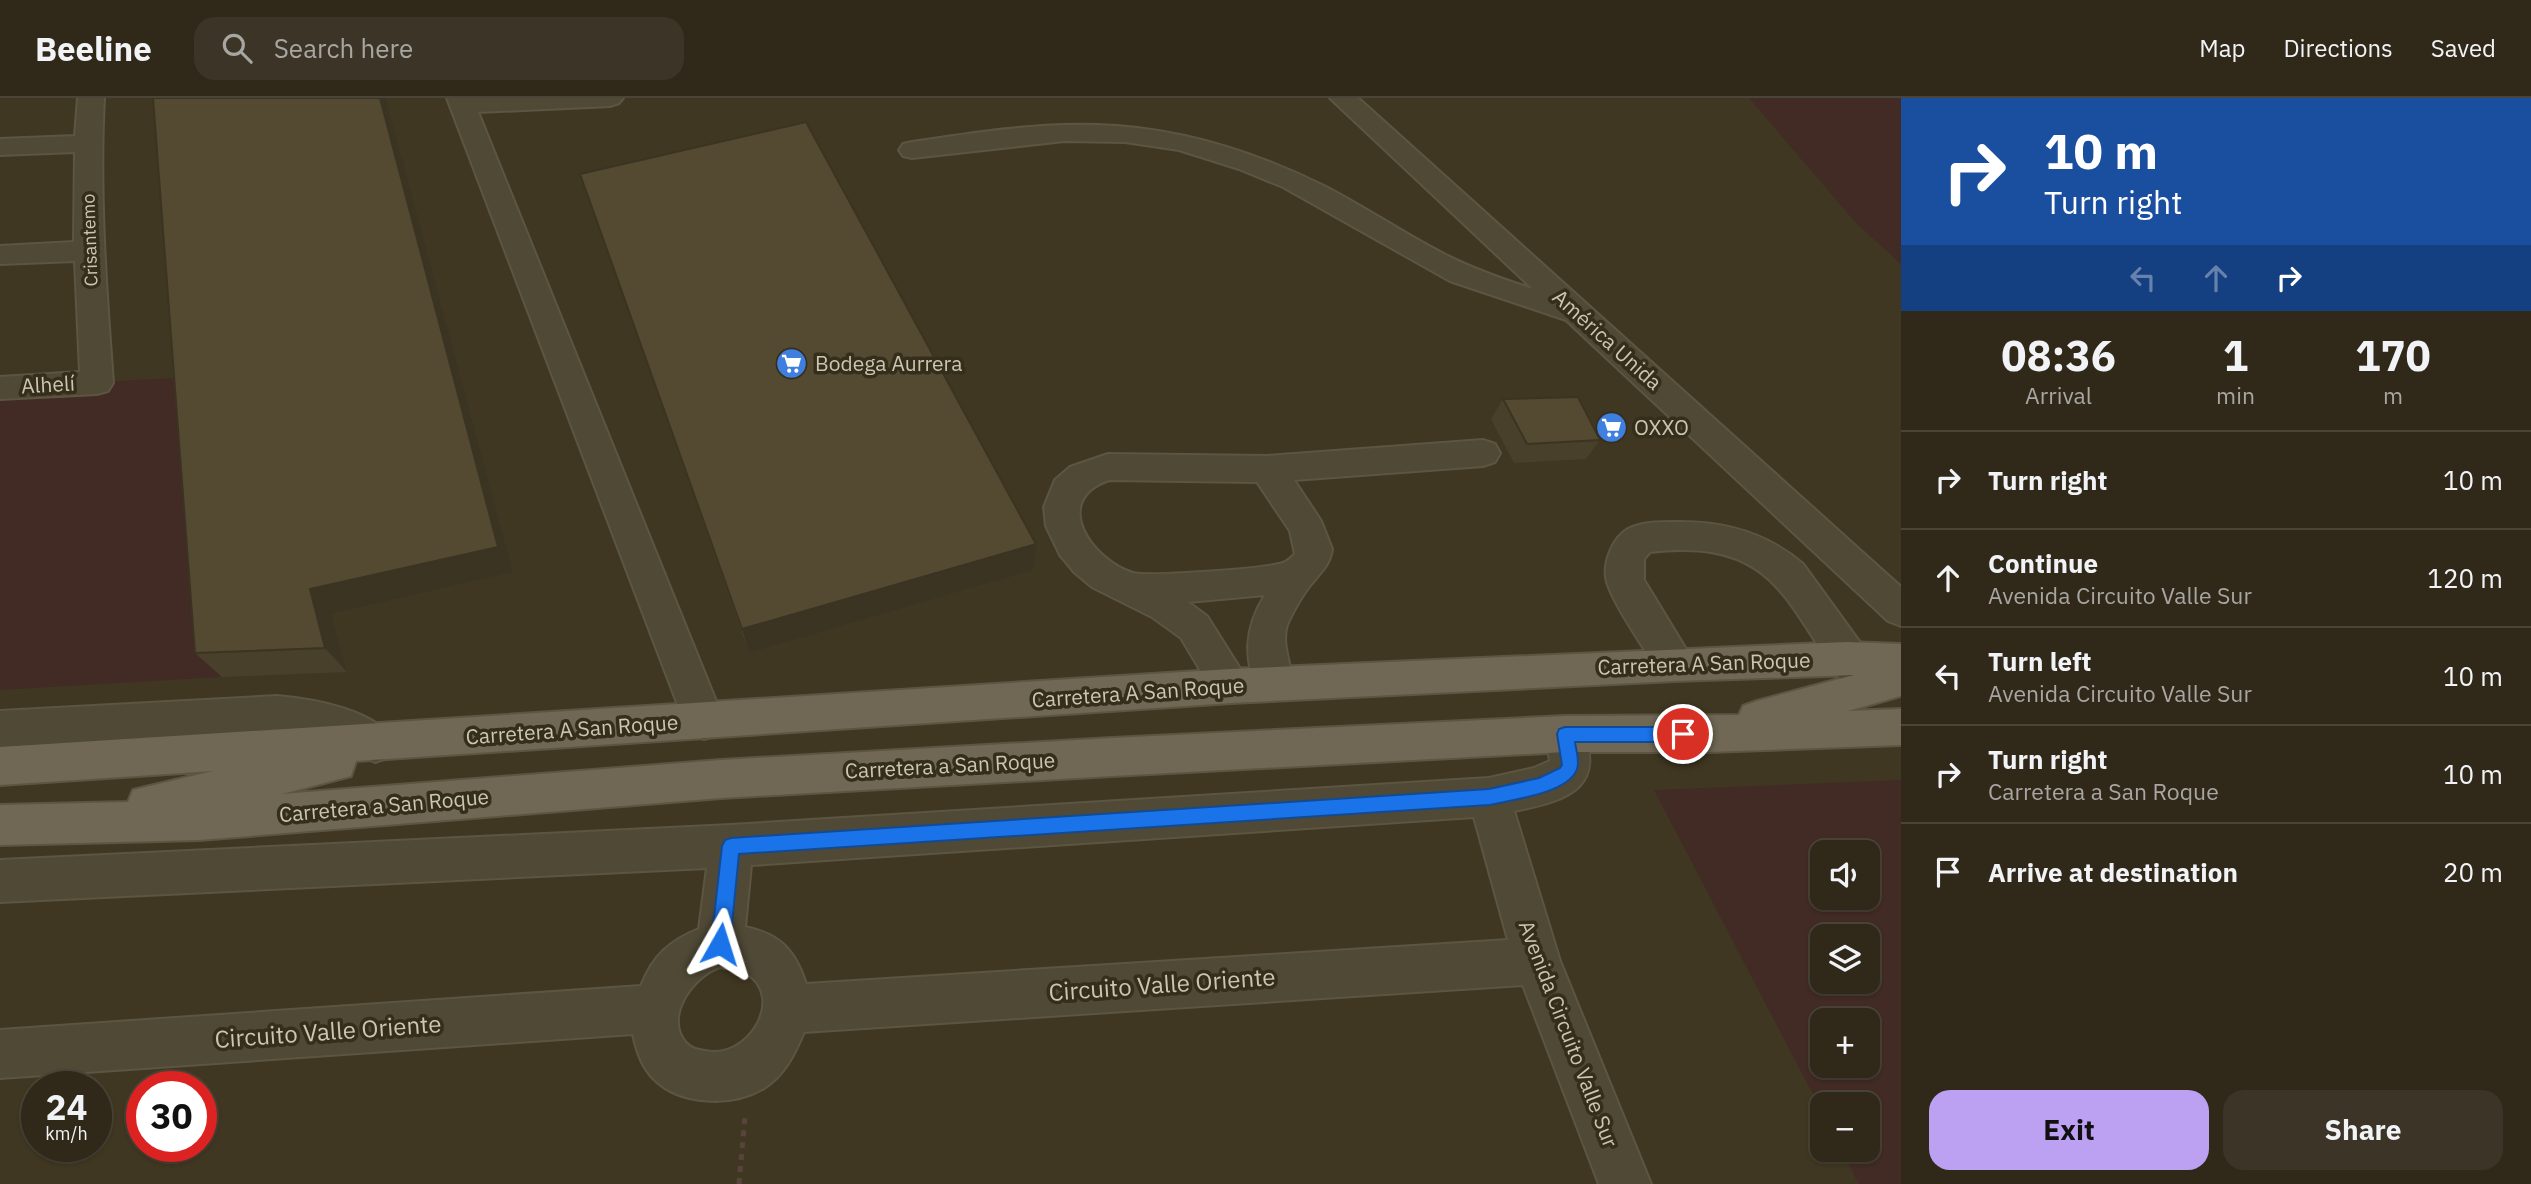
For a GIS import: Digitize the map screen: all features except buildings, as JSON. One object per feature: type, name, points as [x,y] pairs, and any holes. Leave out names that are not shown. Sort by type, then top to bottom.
[{"type":"main road","name":"Carretera A San Roque","points":[[375,744],[1231,686],[1675,664],[1872,674],[1901,661]]},
{"type":"main road","points":[[1708,734],[1872,674]]},
{"type":"main road","name":"Carretera a San Roque","points":[[0,825],[199,820],[735,778],[1565,734],[1708,734],[1901,727]]},
{"type":"main road","points":[[0,766],[375,744]]},
{"type":"main road","points":[[59,824],[330,766],[375,744]]},
{"type":"street","name":"Crisantemo","points":[[91,98],[88,144],[89,251],[97,383]]},
{"type":"street","points":[[610,98],[461,102],[704,721]]},
{"type":"street","name":"América Unida","points":[[1343,98],[1901,610]]},
{"type":"street","points":[[912,149],[1042,132],[1155,138],[1202,149],[1280,176],[1336,204],[1449,269],[1505,291],[1578,313]]},
{"type":"street","points":[[0,147],[88,144]]},
{"type":"street","points":[[0,255],[89,251]]},
{"type":"street","name":"Alhelí","points":[[0,388],[97,383]]},
{"type":"street","points":[[1231,686],[1194,627],[1165,606],[1103,576],[1072,546],[1062,526],[1063,499],[1072,484],[1088,471],[1108,467],[1267,469],[1483,453]]},
{"type":"street","points":[[1267,469],[1309,533],[1315,549],[1309,564],[1298,575],[1269,622],[1266,639],[1274,684]]},
{"type":"street","points":[[1675,664],[1626,583],[1623,570],[1626,556],[1640,539],[1685,534],[1721,537],[1769,558],[1791,576],[1872,674]]},
{"type":"street","points":[[1128,587],[1196,588],[1298,575]]},
{"type":"street","points":[[0,729],[277,714],[308,716],[340,724],[375,744]]},
{"type":"street","points":[[0,881],[731,846],[1489,797],[1541,785],[1566,773],[1570,765],[1565,734]]},
{"type":"street","name":"Avenida Circuito Valle Sur","points":[[1489,797],[1537,961],[1625,1184]]},
{"type":"street","points":[[720,944],[731,846]]},
{"type":"street","points":[[720,944],[743,944],[761,952],[776,966],[786,986],[788,1009],[782,1032],[769,1053],[749,1070],[727,1078],[702,1078],[681,1070],[665,1054],[656,1032],[656,1009],[664,984],[679,965],[699,951],[720,944]]},
{"type":"street","name":"Circuito Valle Oriente","points":[[788,1009],[1537,961]]},
{"type":"street","name":"Circuito Valle Oriente","points":[[0,1055],[656,1009]]},
{"type":"path","points":[[739,1184],[749,1070]]},
{"type":"shaded area","points":[[1749,98],[1901,98],[1901,264],[1856,223]]},
{"type":"shaded area","points":[[195,377],[222,677],[0,690],[0,387]]},
{"type":"shaded area","points":[[1901,780],[1901,1184],[1859,1184],[1847,1162],[1880,1162],[1880,1092],[1812,1092],[1654,790]]},
{"type":"place","name":"Bodega Aurrera","points":[[792,364]]},
{"type":"place","name":"OXXO","points":[[1611,428]]},
{"type":"route","points":[[720,944],[731,846],[1489,797],[1541,785],[1566,773],[1570,757],[1565,734],[1683,734]]}]
